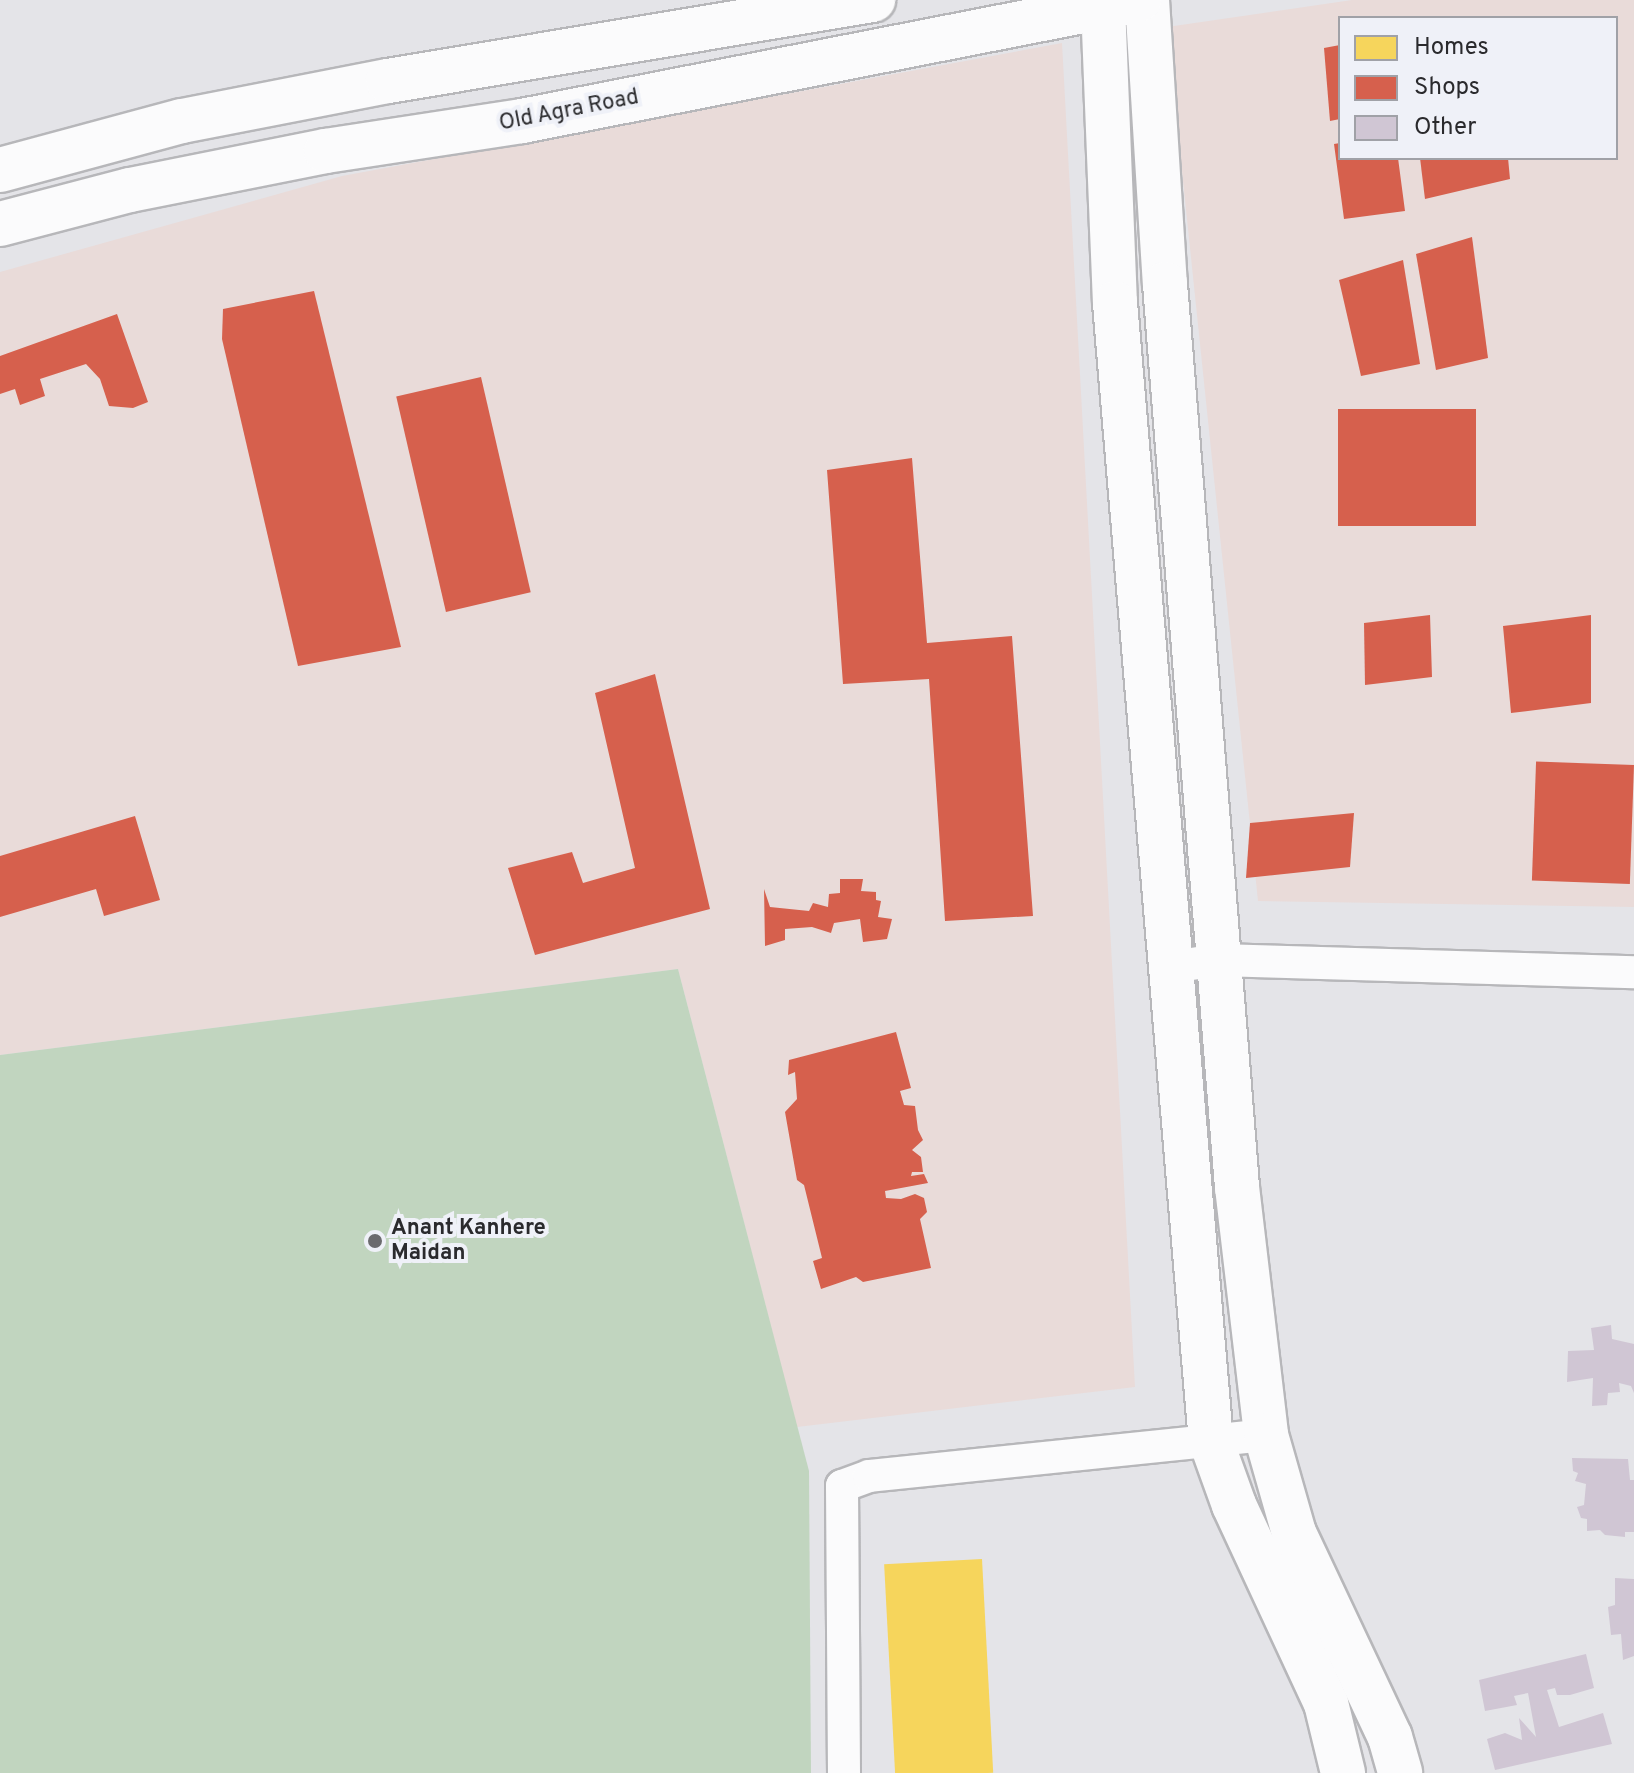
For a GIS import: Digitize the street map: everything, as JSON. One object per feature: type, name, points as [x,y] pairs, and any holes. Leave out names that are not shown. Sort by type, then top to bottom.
[{"type":"main road","points":[[0,170],[226,112],[388,81],[873,0]]},
{"type":"main road","points":[[1147,0],[1165,284],[1237,1187],[1266,1435],[1294,1533],[1390,1737],[1400,1773]]},
{"type":"main road","points":[[1115,2],[1115,303],[1211,1441],[1234,1505],[1326,1703],[1343,1773]]},
{"type":"main road","name":"Old Agra Road","points":[[0,224],[130,190],[311,154],[522,121],[1115,2]]},
{"type":"street","points":[[1171,967],[1219,960],[1634,972]]},
{"type":"street","points":[[844,1773],[842,1486],[869,1476],[1266,1435]]},
{"type":"shaded area","points":[[1352,0],[1634,0],[1634,907],[1258,901],[1167,27]]},
{"type":"shaded area","points":[[1062,43],[1135,1387],[797,1427],[678,969],[0,1055],[0,272],[342,176]]},
{"type":"green space","name":"Anant Kanhere Maidan","points":[[678,969],[809,1471],[811,1773],[0,1773],[0,1055]]},
{"type":"building: Homes","points":[[982,1559],[993,1773],[895,1773],[884,1564]]},
{"type":"building: Shops","points":[[1338,45],[1338,119],[1330,121],[1324,48]]},
{"type":"building: Shops","points":[[1338,143],[1338,160],[1398,160],[1405,211],[1344,219],[1334,144]]},
{"type":"building: Shops","points":[[1420,160],[1508,160],[1510,179],[1425,199]]},
{"type":"building: Shops","points":[[1472,237],[1488,358],[1436,370],[1416,254]]},
{"type":"building: Shops","points":[[1403,260],[1420,364],[1361,376],[1339,280]]},
{"type":"building: Shops","points":[[314,291],[401,647],[298,666],[222,339],[223,309]]},
{"type":"building: Shops","points":[[117,314],[148,402],[133,408],[109,406],[100,379],[86,364],[40,379],[45,396],[20,405],[15,389],[0,394],[0,356]]},
{"type":"building: Shops","points":[[481,377],[531,592],[446,612],[396,397]]},
{"type":"building: Shops","points":[[1338,409],[1476,409],[1476,526],[1338,526]]},
{"type":"building: Shops","points":[[912,458],[927,643],[1012,636],[1033,916],[945,921],[929,679],[843,684],[827,470]]},
{"type":"building: Shops","points":[[1430,615],[1432,677],[1365,685],[1364,623]]},
{"type":"building: Shops","points":[[1591,615],[1591,703],[1511,713],[1503,626]]},
{"type":"building: Shops","points":[[655,674],[710,909],[535,955],[508,868],[572,852],[583,883],[635,868],[595,693]]},
{"type":"building: Shops","points":[[1536,762],[1634,765],[1630,884],[1532,881]]},
{"type":"building: Shops","points":[[1354,813],[1350,867],[1246,878],[1250,823]]},
{"type":"building: Shops","points":[[135,816],[160,900],[104,916],[96,889],[0,917],[0,856]]},
{"type":"building: Shops","points":[[840,879],[863,879],[861,891],[876,892],[876,900],[881,901],[878,917],[892,919],[887,939],[863,942],[860,919],[834,923],[831,933],[812,927],[785,929],[785,940],[765,946],[764,889],[770,907],[809,911],[813,903],[828,907],[829,894],[840,893]]},
{"type":"building: Shops","points":[[896,1032],[911,1088],[900,1091],[904,1105],[915,1106],[918,1130],[923,1140],[912,1150],[921,1157],[923,1172],[912,1172],[911,1176],[924,1174],[928,1183],[885,1191],[886,1198],[901,1199],[915,1194],[924,1198],[927,1212],[920,1219],[931,1268],[863,1282],[856,1277],[821,1289],[813,1261],[822,1258],[804,1185],[797,1180],[785,1112],[797,1099],[795,1072],[788,1075],[789,1060]]},
{"type":"building: Other","points":[[1611,1325],[1612,1339],[1634,1344],[1634,1393],[1631,1386],[1619,1383],[1620,1392],[1608,1393],[1607,1405],[1592,1406],[1593,1378],[1567,1382],[1568,1351],[1594,1350],[1591,1328]]},
{"type":"building: Other","points":[[1572,1458],[1628,1459],[1630,1480],[1634,1480],[1634,1532],[1625,1532],[1625,1537],[1605,1535],[1600,1530],[1587,1531],[1587,1519],[1581,1518],[1577,1507],[1584,1505],[1586,1484],[1575,1481],[1578,1473],[1573,1471]]},
{"type":"building: Other","points":[[1615,1578],[1634,1579],[1634,1656],[1623,1660],[1621,1634],[1611,1635],[1608,1607],[1615,1605]]},
{"type":"building: Other","points":[[1586,1654],[1594,1688],[1570,1695],[1557,1695],[1555,1688],[1547,1690],[1559,1727],[1603,1713],[1612,1744],[1495,1770],[1487,1739],[1505,1733],[1522,1740],[1519,1718],[1536,1737],[1528,1693],[1514,1696],[1517,1705],[1485,1711],[1479,1680]]},
{"type":"place","name":"Anant Kanhere Maidan","points":[[375,1241]]}]
